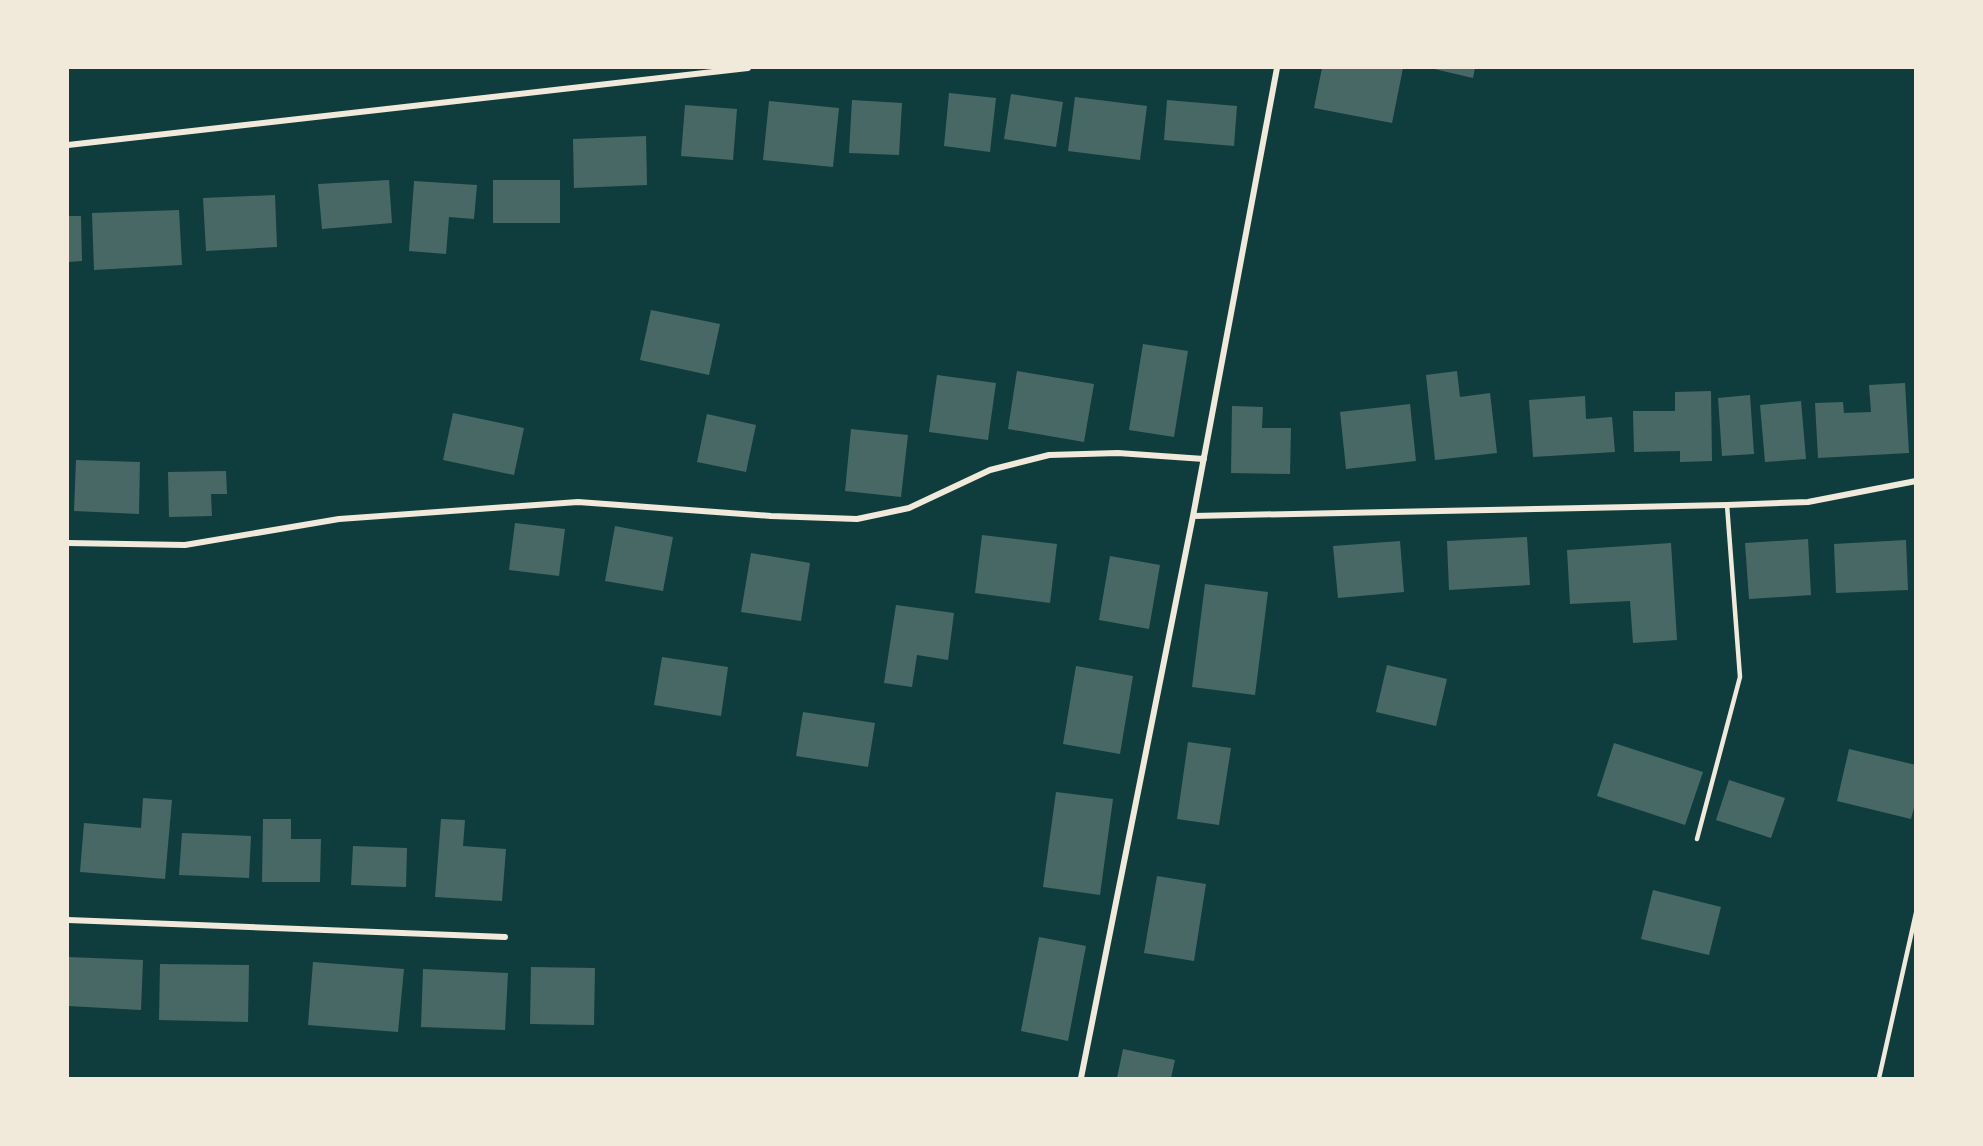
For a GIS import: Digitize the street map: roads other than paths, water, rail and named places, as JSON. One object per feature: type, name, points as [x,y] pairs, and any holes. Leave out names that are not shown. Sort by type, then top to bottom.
[{"type":"street","points":[[68,145],[748,68]]},
{"type":"street","points":[[1081,1078],[1193,516],[1277,68]]},
{"type":"street","points":[[68,543],[185,545],[339,519],[578,502],[771,516],[857,519],[909,508],[990,470],[1049,455],[1118,453],[1204,459]]},
{"type":"street","points":[[1193,516],[1808,502],[1916,481]]},
{"type":"street","points":[[68,920],[505,937]]},
{"type":"lane","points":[[1697,839],[1740,677],[1727,505]]},
{"type":"lane","points":[[1879,1078],[1916,913]]}]
